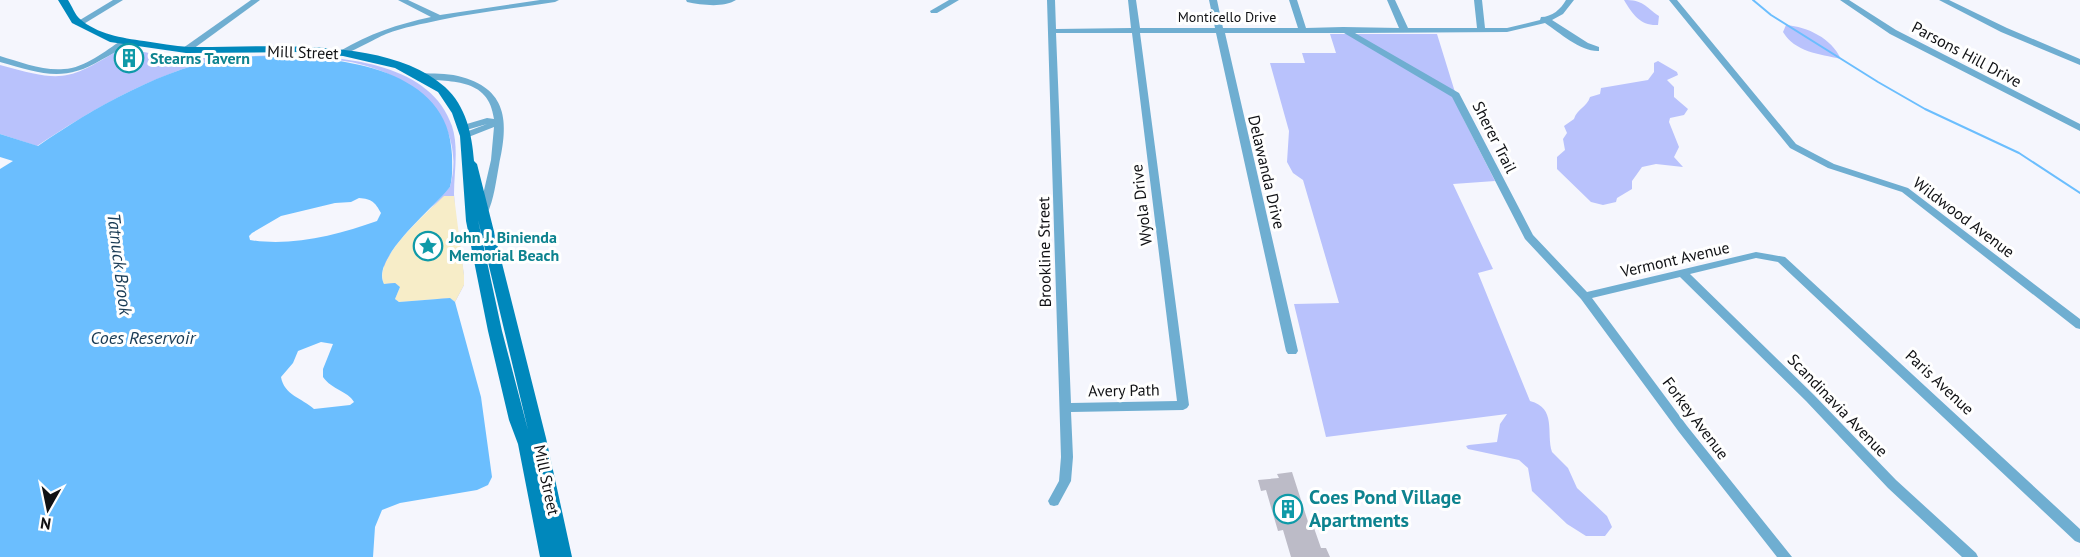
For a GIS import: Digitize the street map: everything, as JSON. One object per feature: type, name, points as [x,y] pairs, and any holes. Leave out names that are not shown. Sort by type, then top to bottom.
[{"type":"main road","name":"Mill Street","points":[[63,0],[79,23],[103,37],[186,50],[298,49],[343,53],[381,60],[421,76],[442,90],[451,101],[464,131],[476,174],[538,438],[548,557]]},
{"type":"main road","name":"Mill Street","points":[[470,159],[467,178],[474,232],[514,409],[543,501],[564,557]]},
{"type":"street","points":[[79,23],[118,0]]},
{"type":"street","points":[[186,50],[256,0]]},
{"type":"street","points":[[402,0],[441,18]]},
{"type":"street","points":[[495,10],[504,0]]},
{"type":"street","points":[[343,53],[373,36],[441,18],[555,0]]},
{"type":"street","points":[[690,0],[707,3],[732,0]]},
{"type":"street","points":[[934,11],[955,0]]},
{"type":"street","name":"Brookline Street","points":[[1051,0],[1067,462],[1065,481],[1054,501]]},
{"type":"street","name":"Wyola Drive","points":[[1132,0],[1183,405]]},
{"type":"street","name":"Delawanda Drive","points":[[1213,0],[1292,351]]},
{"type":"street","points":[[1293,0],[1303,30]]},
{"type":"street","points":[[1391,0],[1404,29]]},
{"type":"street","points":[[1478,0],[1481,29]]},
{"type":"street","name":"Monticello Drive","points":[[1051,31],[1509,30],[1544,20],[1566,10],[1570,0]]},
{"type":"street","name":"Wildwood Avenue","points":[[1673,0],[1793,146],[1831,166],[1905,190],[2080,325]]},
{"type":"street","name":"Parsons Hill Drive","points":[[1844,0],[1893,32],[2080,128]]},
{"type":"street","points":[[1943,0],[2004,30],[2080,62]]},
{"type":"street","points":[[1544,20],[1585,45],[1596,49]]},
{"type":"street","name":"Sherer Trail","points":[[1343,29],[1456,95],[1527,235],[1585,296]]},
{"type":"street","points":[[0,59],[56,74],[68,74],[88,65],[125,42]]},
{"type":"street","points":[[421,76],[455,77],[482,86],[492,97],[500,122],[500,142],[484,212]]},
{"type":"street","points":[[464,131],[500,122]]},
{"type":"street","name":"Vermont Avenue","points":[[1585,296],[1756,255],[1773,256]]},
{"type":"street","name":"Paris Avenue","points":[[1773,256],[1795,269],[2080,537]]},
{"type":"street","name":"Scandinavia Avenue","points":[[1683,274],[1810,398],[1892,484],[1971,557]]},
{"type":"street","name":"Forkey Avenue","points":[[1585,296],[1683,429],[1785,557]]},
{"type":"street","name":"Avery Path","points":[[1066,408],[1183,405]]},
{"type":"shaded area","points":[[1624,0],[1640,2],[1647,7],[1659,16],[1658,25],[1642,21]]},
{"type":"shaded area","points":[[1786,25],[1802,28],[1818,35],[1831,45],[1841,59],[1816,54],[1794,44],[1783,32]]},
{"type":"shaded area","points":[[1330,34],[1437,34],[1463,118],[1495,181],[1453,184],[1493,269],[1478,273],[1530,401],[1538,404],[1547,415],[1552,452],[1568,468],[1577,488],[1607,516],[1612,527],[1605,536],[1586,536],[1567,524],[1532,491],[1528,468],[1519,460],[1468,449],[1466,446],[1469,445],[1497,442],[1500,424],[1507,414],[1326,437],[1294,304],[1339,303],[1303,180],[1293,173],[1287,162],[1289,131],[1270,63],[1305,63],[1302,53],[1336,53]]},
{"type":"shaded area","points":[[122,48],[185,58],[299,56],[338,59],[376,66],[409,78],[435,98],[452,126],[454,134],[456,160],[454,194],[464,275],[464,285],[455,302],[450,298],[432,298],[400,286],[384,284],[384,261],[450,187],[453,164],[451,143],[445,125],[434,108],[420,94],[384,72],[352,62],[330,59],[220,58],[144,85],[100,107],[37,146],[0,134],[0,65],[38,74],[64,76],[88,67]]},
{"type":"shaded area","points":[[1658,61],[1677,72],[1678,75],[1667,80],[1674,87],[1674,97],[1688,109],[1684,115],[1670,118],[1669,122],[1679,147],[1674,157],[1683,167],[1656,164],[1642,167],[1632,181],[1632,189],[1617,198],[1616,202],[1603,205],[1591,202],[1557,169],[1557,157],[1565,150],[1563,139],[1567,133],[1564,126],[1574,119],[1590,97],[1600,94],[1601,88],[1648,80],[1654,72],[1654,63]]},
{"type":"sand","name":"John J. Binienda Memorial Beach","points":[[444,196],[454,196],[464,285],[455,302],[450,298],[399,302],[395,299],[400,287],[395,283],[384,284],[382,274],[386,262],[403,237]]},
{"type":"water","name":"Coes Reservoir","points":[[233,57],[297,57],[333,60],[368,67],[400,79],[426,97],[445,122],[452,155],[450,187],[406,233],[386,261],[382,273],[384,284],[395,283],[400,287],[395,299],[399,302],[450,298],[455,302],[481,397],[492,477],[488,485],[477,490],[400,503],[382,510],[375,527],[373,557],[0,557],[0,169],[13,161],[0,157],[0,134],[38,146],[82,117],[131,91],[182,69]],"holes":[[[359,198],[370,200],[377,206],[381,213],[377,221],[346,231],[298,241],[250,240],[249,236],[252,233],[281,216],[335,203],[351,202]],[[321,342],[333,344],[323,369],[323,377],[351,398],[354,402],[350,405],[314,409],[290,392],[283,383],[281,377],[293,363],[298,351]]]},
{"type":"building","name":"Stearns Tavern","points":[[123,51],[136,53],[131,57],[144,58],[135,65],[113,61]]},
{"type":"building","name":"Coes Pond Village Apartments","points":[[1292,472],[1310,528],[1314,528],[1321,548],[1326,548],[1330,557],[1291,557],[1283,530],[1278,531],[1266,490],[1261,491],[1258,480],[1279,478],[1277,474]]},
{"type":"waterway","points":[[1753,0],[1771,15],[1878,82],[1925,109],[2019,153],[2080,193]]},
{"type":"place","name":"Stearns Tavern","points":[[129,58]]},
{"type":"place","name":"John J. Binienda Memorial Beach","points":[[428,246]]},
{"type":"place","name":"Coes Pond Village Apartments","points":[[1288,509]]},
{"type":"water label","name":"Tatnuck Brook","points":[[120,264]]}]
